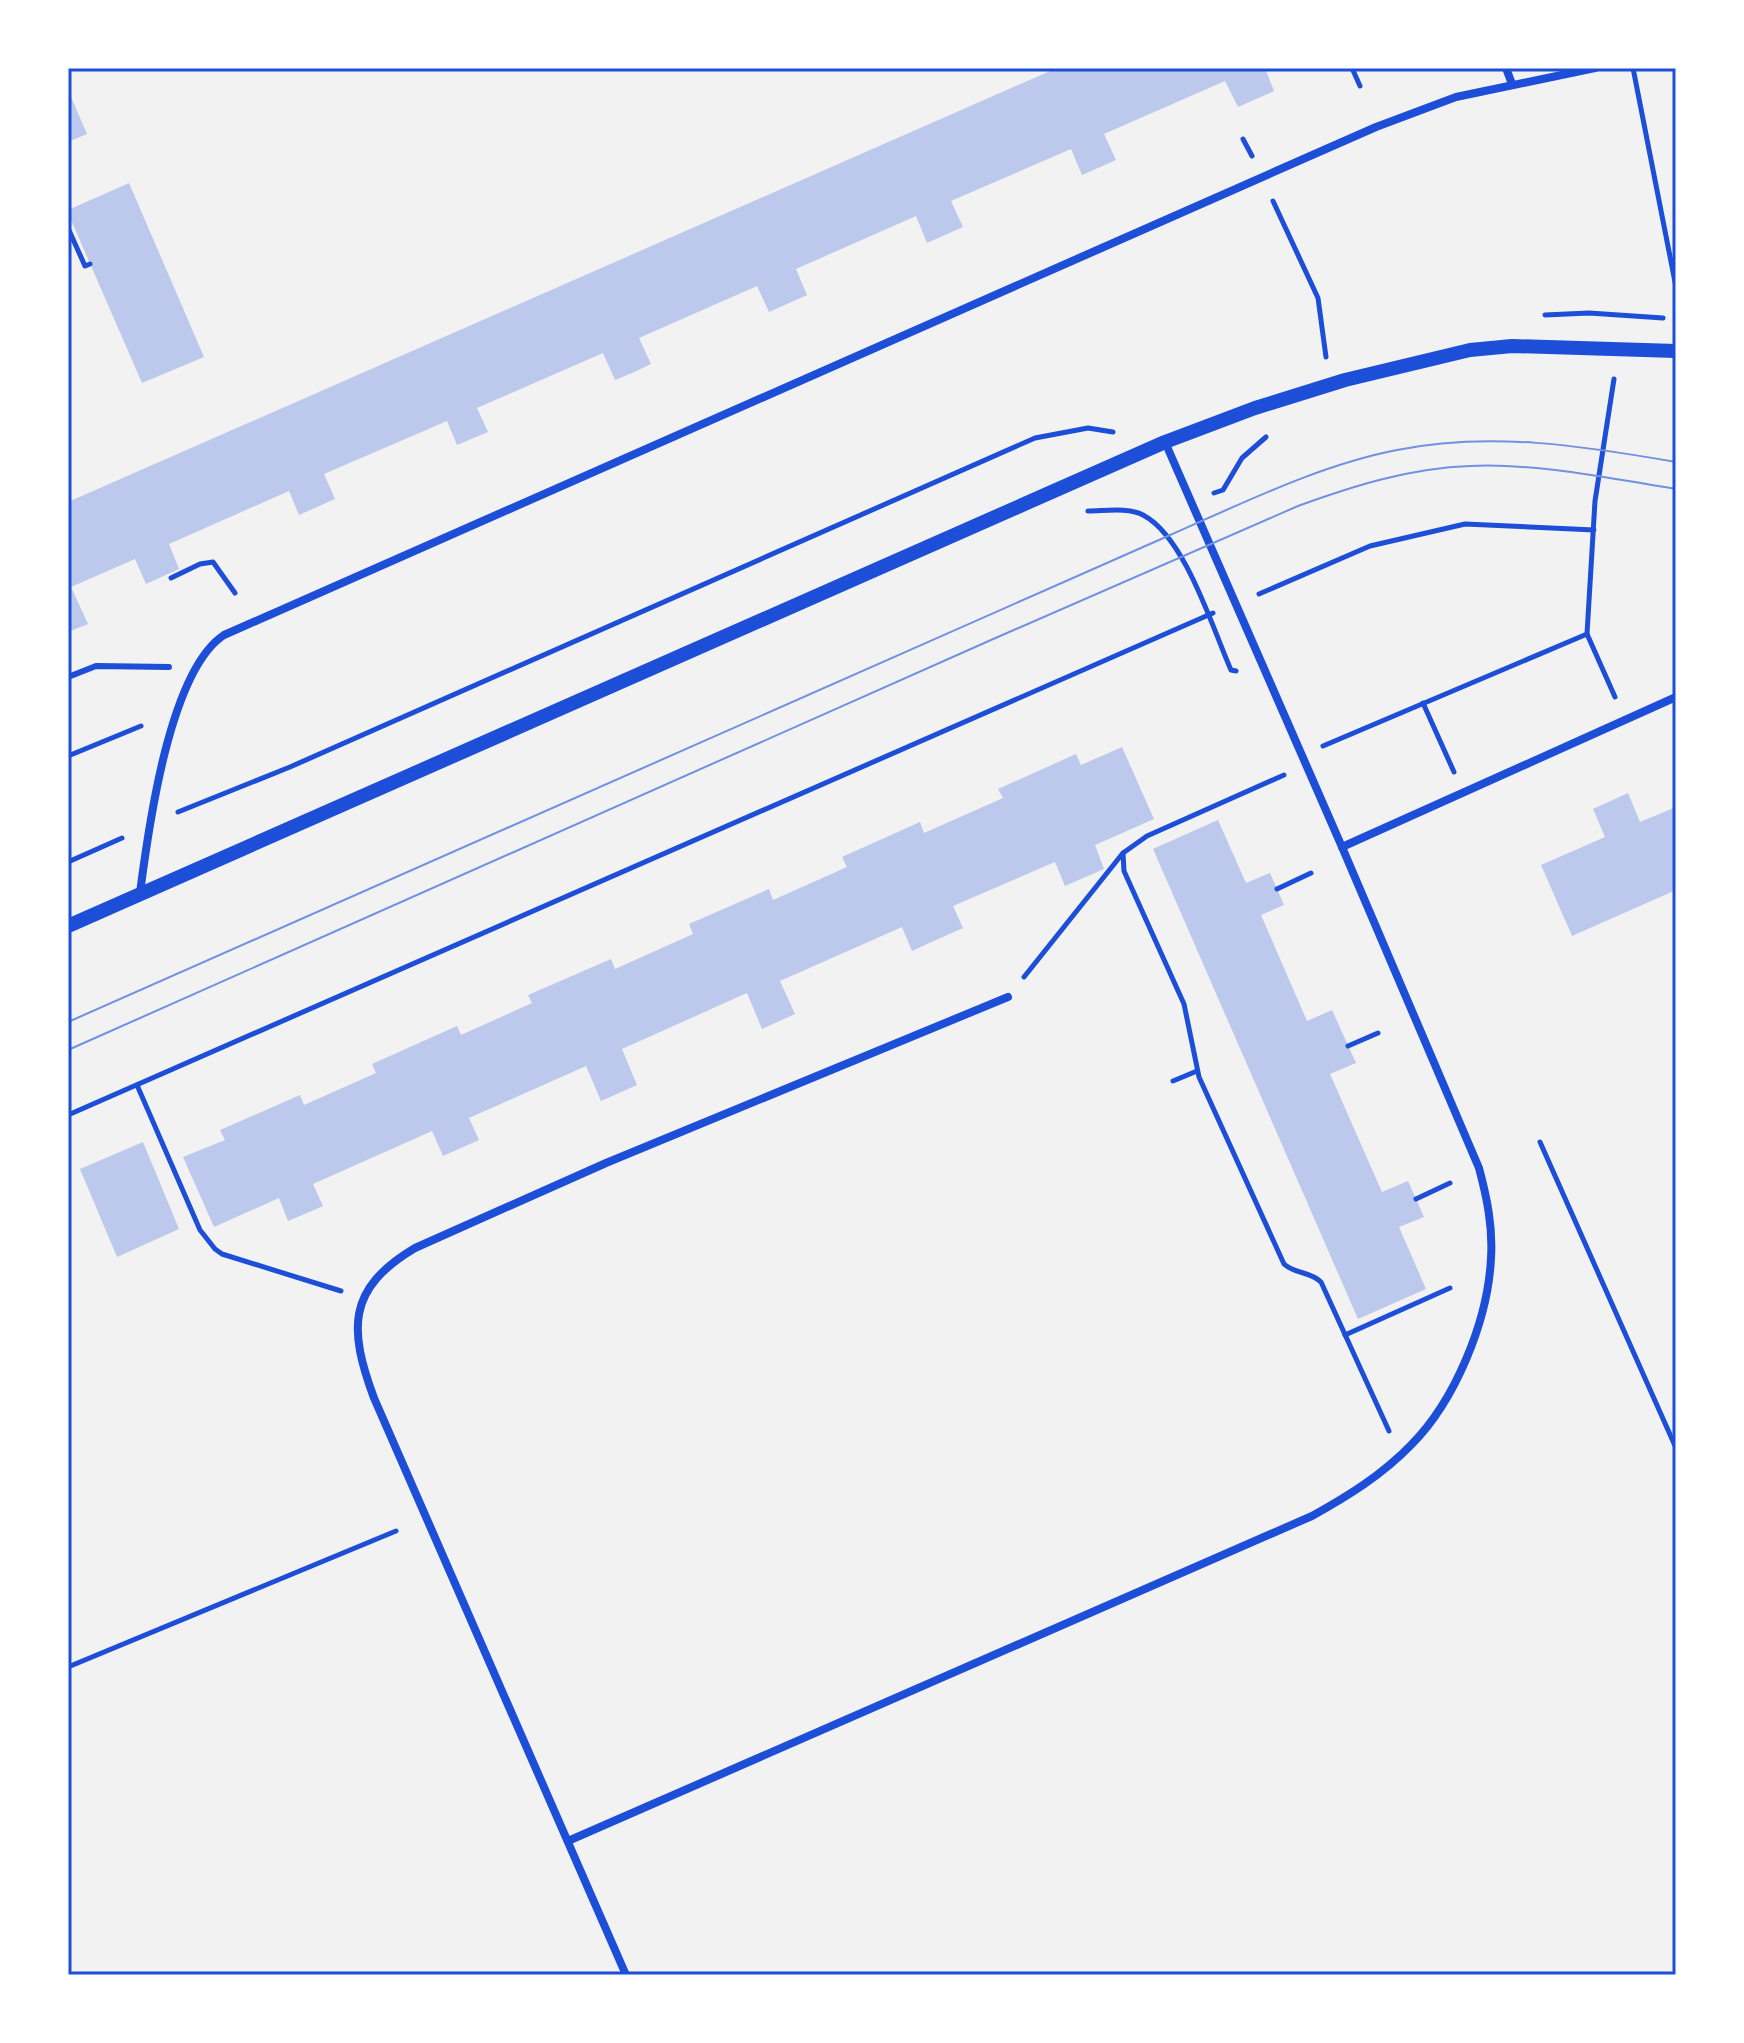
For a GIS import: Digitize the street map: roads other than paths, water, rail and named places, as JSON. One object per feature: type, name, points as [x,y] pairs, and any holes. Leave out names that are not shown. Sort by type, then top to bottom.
[{"type":"street","points":[[1506,68],[1512,84]]},
{"type":"street","points":[[140,896],[149,825],[171,729],[203,659],[224,635],[1420,109],[1456,97],[1595,68]]},
{"type":"street","points":[[68,926],[1165,442],[1255,408],[1345,380],[1470,350],[1512,346],[1676,351]]},
{"type":"street","points":[[568,1841],[1312,1516],[1373,1479],[1401,1454],[1435,1416],[1463,1366],[1490,1278],[1490,1217],[1479,1168],[1165,442]]},
{"type":"street","points":[[1342,847],[1676,697]]},
{"type":"street","points":[[626,1975],[374,1398],[360,1360],[357,1338],[363,1298],[387,1268],[415,1248],[606,1163],[1008,997]]},
{"type":"lane","points":[[68,677],[96,666],[169,667]]},
{"type":"tram line","points":[[68,1022],[1310,475],[1397,450],[1466,442],[1572,446],[1676,462]]},
{"type":"tram line","points":[[68,1050],[1298,506],[1404,474],[1470,466],[1547,469],[1676,489]]}]
